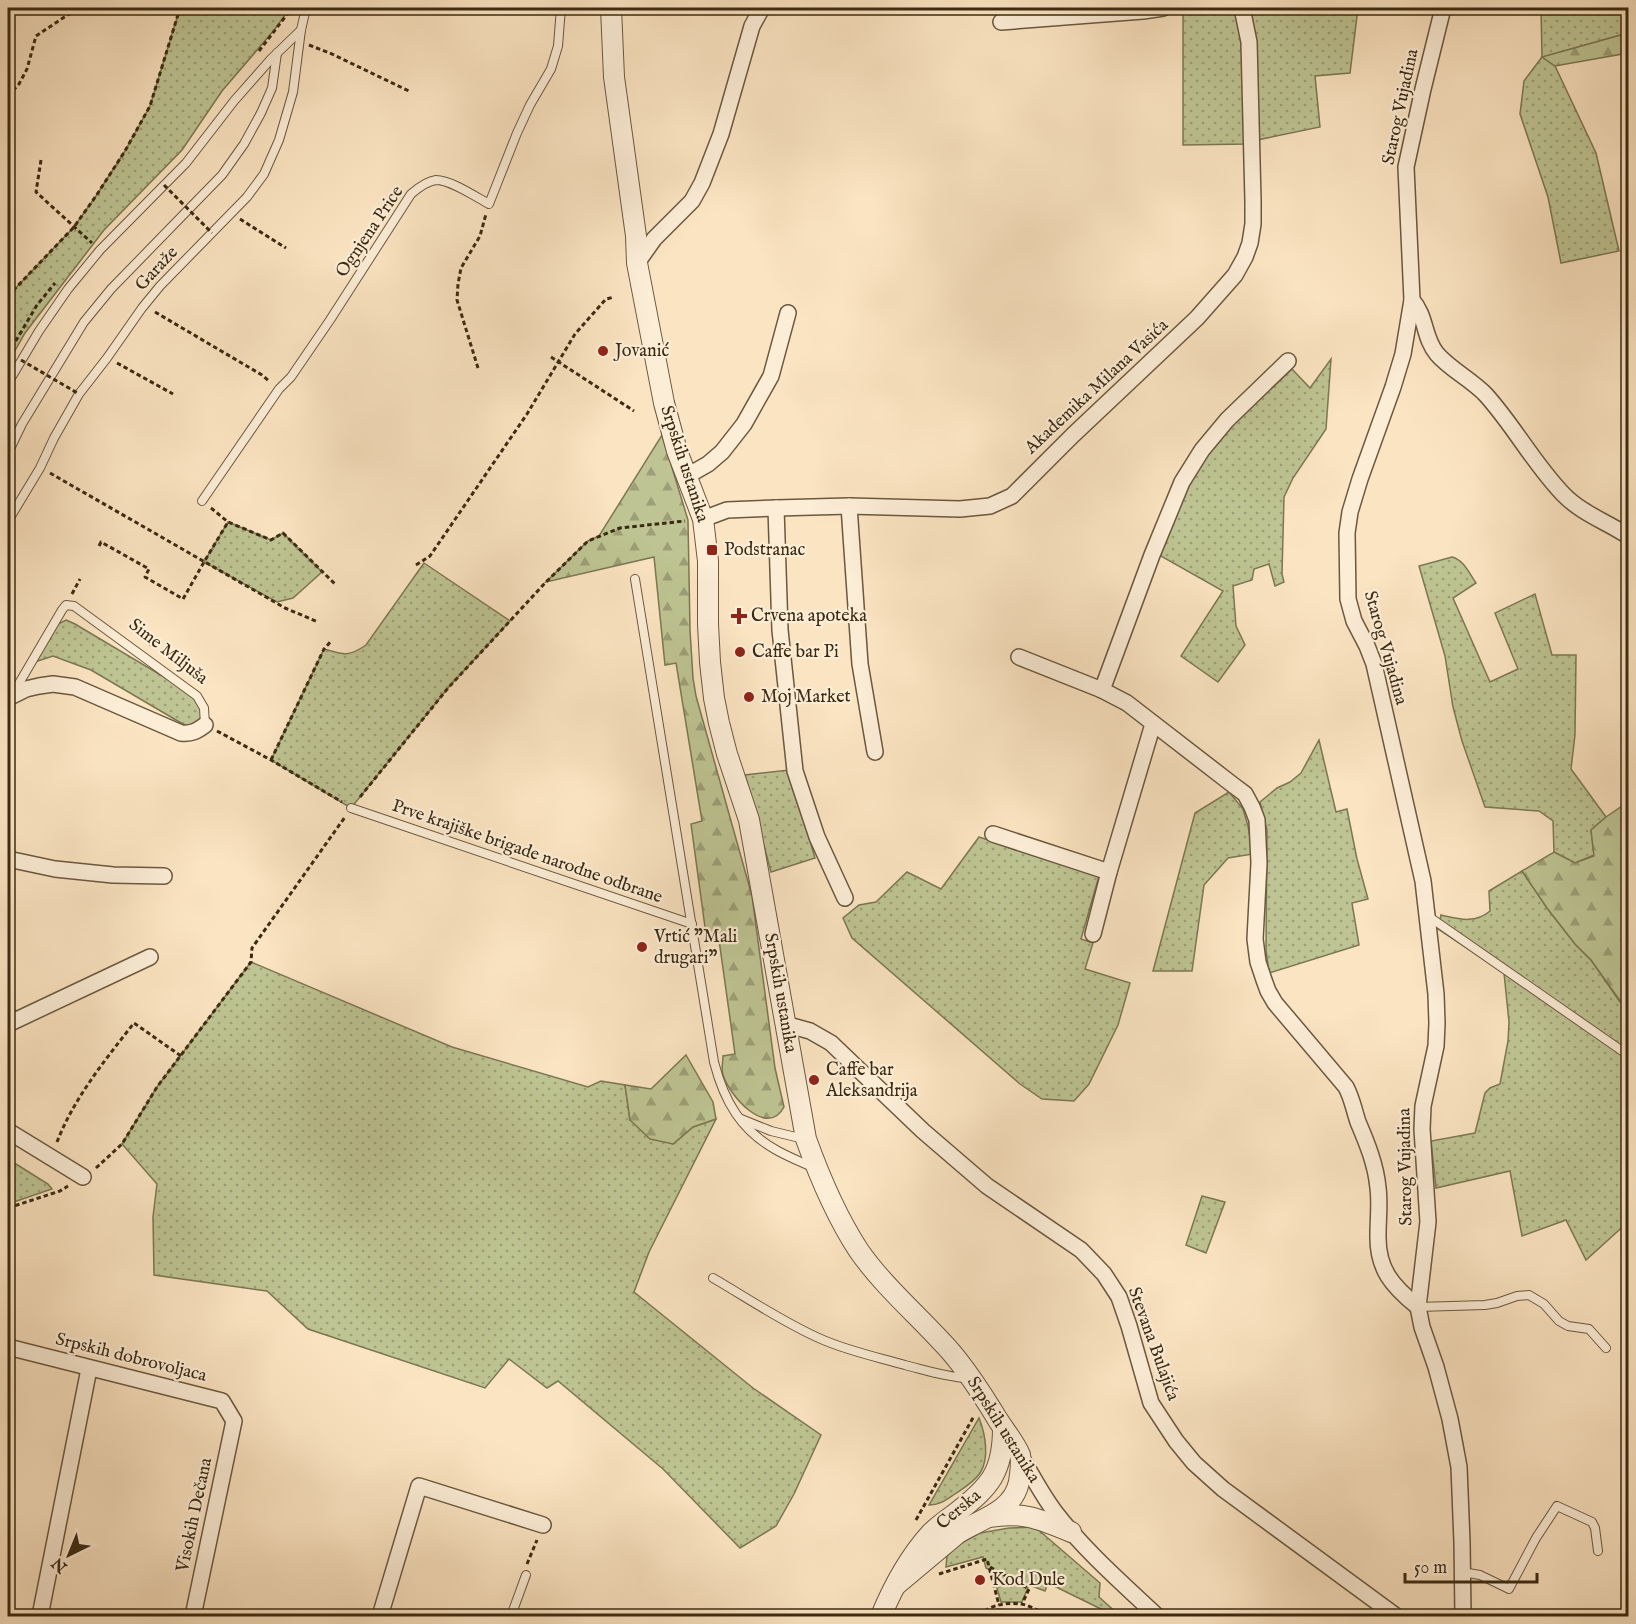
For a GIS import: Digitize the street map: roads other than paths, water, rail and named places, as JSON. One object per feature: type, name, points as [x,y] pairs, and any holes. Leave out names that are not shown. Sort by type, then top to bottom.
[{"type":"street","name":"Srpskih ustanika","points":[[611,8],[614,77],[636,236],[637,263],[664,403],[678,451],[703,519],[708,561],[710,662],[716,706],[727,754],[749,820],[806,1139],[830,1200],[860,1252],[972,1378],[1044,1497],[1071,1532],[1157,1617]]},
{"type":"street","points":[[637,263],[654,239],[692,201],[702,183],[721,134],[752,26],[762,8]]},
{"type":"street","points":[[1001,22],[1163,8]]},
{"type":"street","name":"Akademika Milana Vasića","points":[[703,519],[727,510],[776,508],[849,506],[960,509],[990,506],[1012,496],[1073,435],[1187,329],[1235,274],[1245,257],[1253,225],[1249,42],[1242,8]]},
{"type":"street","name":"Starog Vujadina","points":[[1443,8],[1406,167],[1412,300],[1398,372],[1370,447],[1350,512],[1347,557],[1348,599],[1354,621],[1368,646],[1374,664],[1423,881],[1437,994],[1436,1046],[1423,1106],[1422,1129],[1428,1222],[1418,1307],[1450,1419],[1459,1467],[1463,1617]]},
{"type":"street","points":[[1412,300],[1420,311],[1427,336],[1435,351],[1478,387],[1494,404],[1540,467],[1563,494],[1585,511],[1629,536]]},
{"type":"street","points":[[687,476],[708,464],[722,452],[744,424],[771,376],[788,313]]},
{"type":"street","points":[[1102,690],[1182,482],[1202,450],[1227,420],[1288,362]]},
{"type":"street","points":[[849,506],[860,664],[875,752]]},
{"type":"street","points":[[776,508],[780,630],[795,771],[817,837],[845,898]]},
{"type":"street","points":[[1019,657],[1102,690],[1127,703],[1245,794],[1257,820],[1259,841],[1256,939],[1258,962],[1264,980],[1275,1003],[1299,1029],[1350,1095],[1367,1140],[1378,1188],[1378,1251],[1382,1267],[1418,1307]]},
{"type":"street","name":"Sime Miljuša","points":[[10,697],[39,686],[53,684],[75,687],[181,733],[195,732],[205,724]]},
{"type":"street","points":[[1093,934],[1153,723]]},
{"type":"street","points":[[993,834],[1109,872]]},
{"type":"street","points":[[8,859],[55,869],[90,873],[165,876]]},
{"type":"street","points":[[8,1024],[150,957]]},
{"type":"street","name":"Stevana Bulajića","points":[[786,1024],[810,1031],[831,1043],[923,1131],[987,1186],[1081,1250],[1104,1274],[1119,1297],[1151,1403],[1176,1441],[1194,1463],[1233,1496],[1396,1617]]},
{"type":"street","points":[[8,1131],[83,1177]]},
{"type":"street","name":"Srpskih dobrovoljaca","points":[[8,1347],[222,1401],[234,1421]]},
{"type":"street","points":[[40,1617],[89,1369]]},
{"type":"street","name":"Visokih Dečana","points":[[193,1617],[234,1421]]},
{"type":"street","name":"Cerska","points":[[881,1617],[910,1560],[930,1534],[988,1486],[998,1468],[1003,1428]]},
{"type":"street","name":"Cerska","points":[[896,1585],[958,1533],[990,1517],[1008,1504],[1019,1484],[1020,1457]]},
{"type":"street","points":[[380,1617],[419,1486],[543,1525]]},
{"type":"street","points":[[990,1517],[1029,1516],[1071,1532]]},
{"type":"lane","name":"Garaže","points":[[8,521],[40,468],[79,394],[142,308],[160,285],[247,197],[264,174],[279,140],[293,92],[306,8]]},
{"type":"lane","name":"Ognjena Price","points":[[202,501],[317,339],[411,194],[425,183],[436,180],[456,186],[489,204],[517,133],[551,69],[558,46],[561,8]]},
{"type":"lane","points":[[8,383],[39,331],[68,289],[100,250],[186,163],[234,100],[301,30]]},
{"type":"lane","points":[[8,453],[22,424],[84,322],[111,289],[222,175],[244,144],[272,88],[277,53]]},
{"type":"lane","name":"Prve krajiške brigade narodne odbrane","points":[[635,579],[714,1062],[720,1086],[740,1119],[760,1138],[777,1150],[817,1170]]},
{"type":"lane","name":"Sime Miljuša","points":[[10,697],[62,610],[66,605],[74,606],[197,696],[204,708],[205,724]]},
{"type":"lane","name":"Prve krajiške brigade narodne odbrane","points":[[351,808],[692,924]]},
{"type":"lane","points":[[1427,915],[1629,1055]]},
{"type":"lane","points":[[740,1119],[771,1131],[806,1139]]},
{"type":"lane","points":[[713,1278],[824,1340],[850,1350],[936,1373],[957,1378],[972,1378]]},
{"type":"lane","points":[[1418,1307],[1485,1305],[1529,1295],[1544,1304],[1559,1321],[1568,1326],[1589,1329],[1606,1348]]},
{"type":"lane","points":[[1462,1572],[1480,1575],[1509,1589],[1536,1538],[1557,1506],[1592,1522],[1598,1551]]},
{"type":"lane","points":[[511,1617],[526,1575]]},
{"type":"place","name":"Jovanić","points":[[603,351]]},
{"type":"place","name":"Podstranac","points":[[712,550]]},
{"type":"place","name":"Crvena apoteka","points":[[739,616]]},
{"type":"place","name":"Caffe bar Pi","points":[[740,652]]},
{"type":"place","name":"Moj Market","points":[[749,697]]},
{"type":"place","name":"Vrtić \"Mali drugari\"","points":[[642,947]]},
{"type":"place","name":"Caffe bar Aleksandrija","points":[[814,1080]]},
{"type":"place","name":"Kod Dule","points":[[980,1580]]}]
